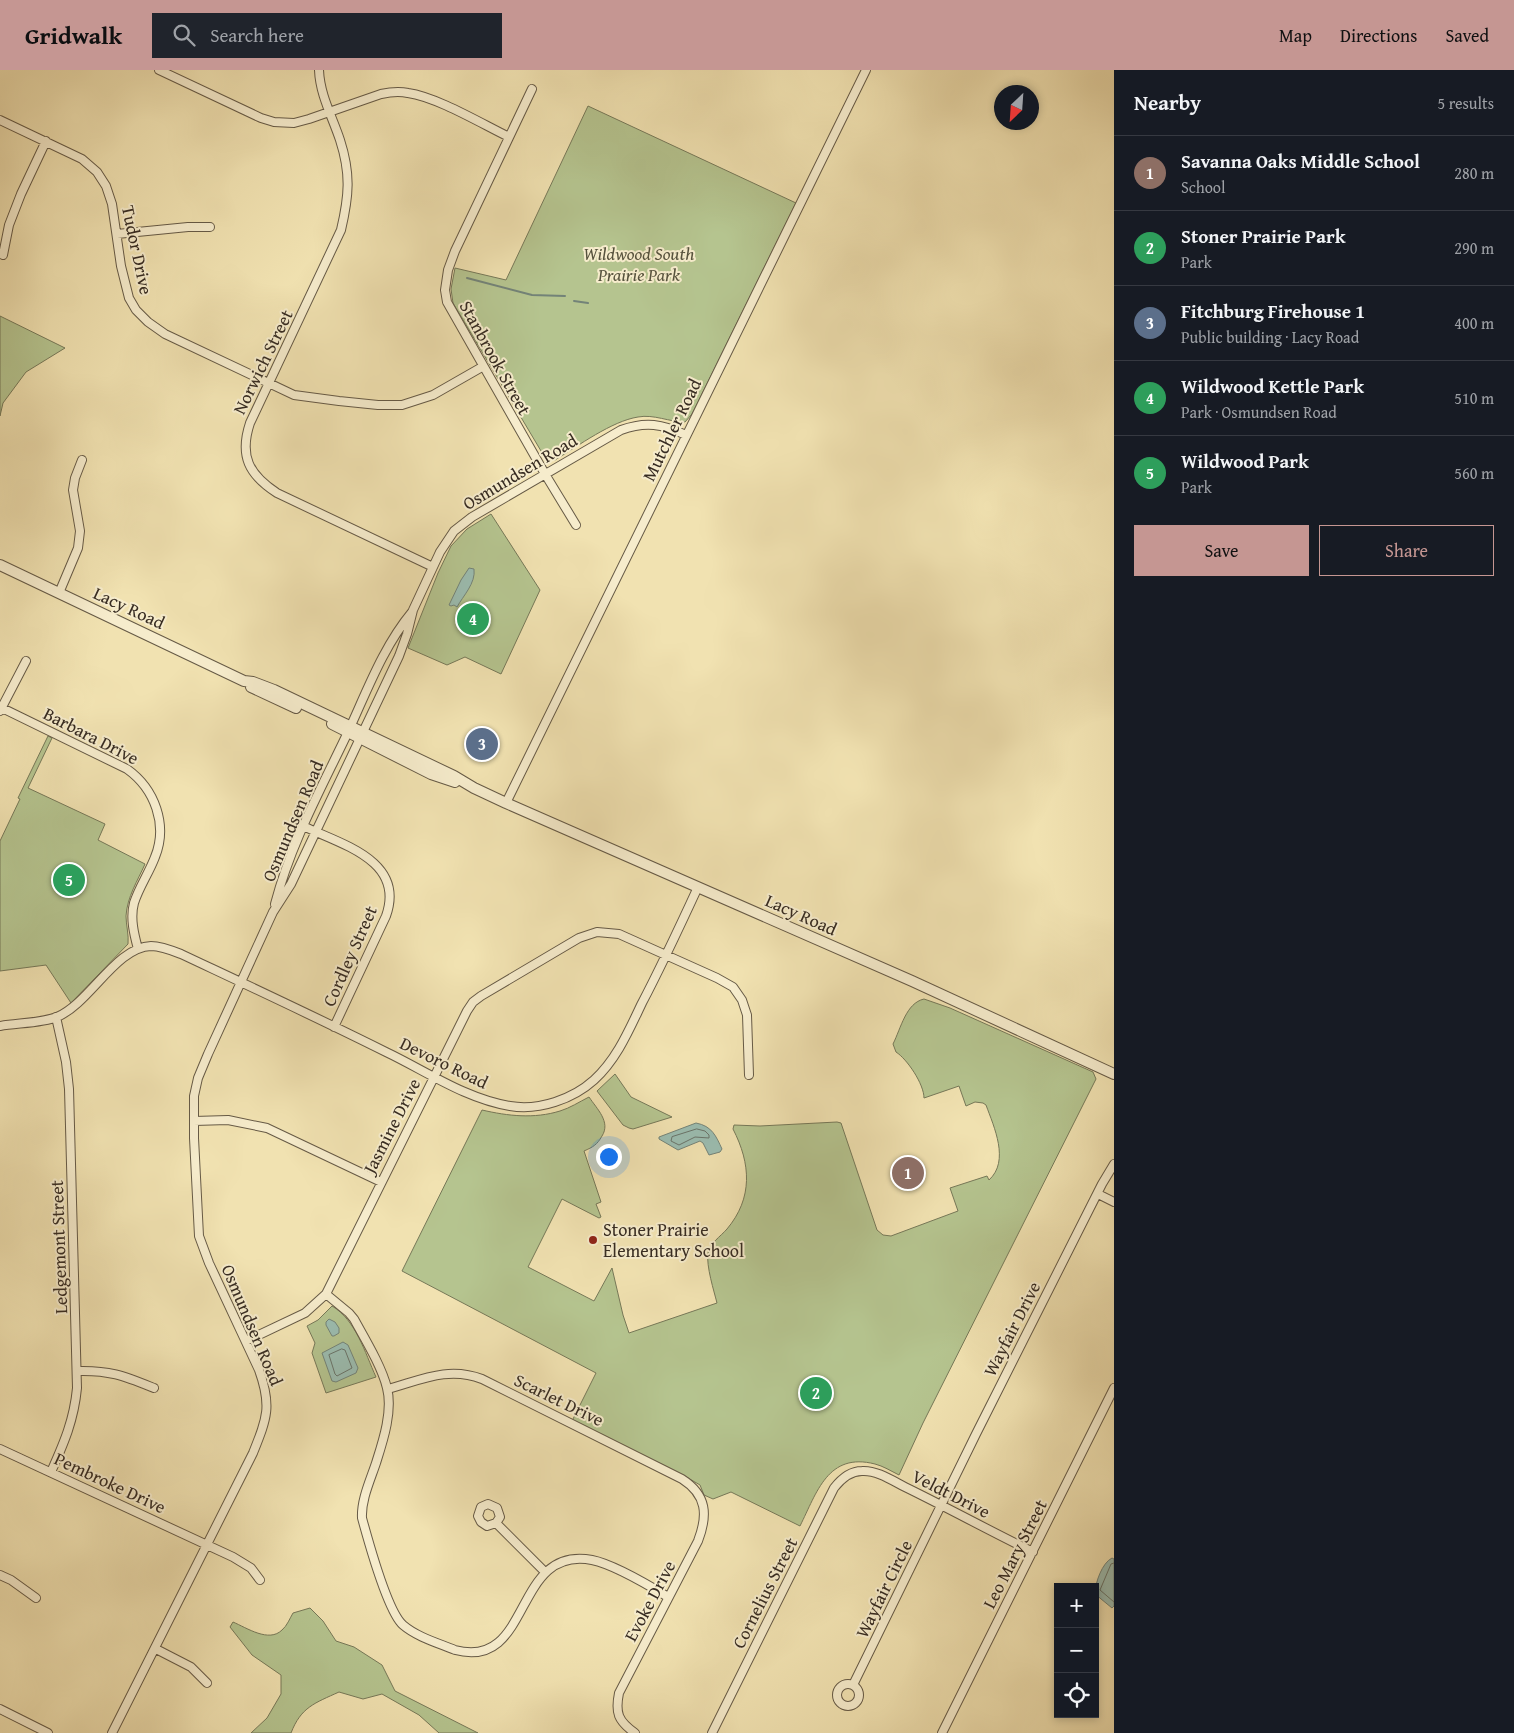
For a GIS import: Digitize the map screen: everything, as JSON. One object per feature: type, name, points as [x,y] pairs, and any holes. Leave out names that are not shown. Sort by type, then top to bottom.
[{"type":"street","points":[[159,70],[261,118],[274,122],[294,123],[381,94],[392,92],[408,93],[423,96],[509,137]]},
{"type":"street","name":"Norwich Street","points":[[319,70],[321,89],[345,158],[348,202],[341,230],[250,423],[245,437],[246,460],[262,484],[277,493],[433,567]]},
{"type":"street","name":"Mutchler Road","points":[[506,803],[866,70]]},
{"type":"street","name":"Stanbrook Street","points":[[532,88],[455,251],[448,270],[444,290],[447,302],[482,367],[576,524]]},
{"type":"street","name":"Tudor Drive","points":[[0,120],[82,159],[97,172],[106,186],[112,204],[129,298],[136,310],[148,322],[172,338],[294,395],[378,405],[402,405],[433,395],[482,367]]},
{"type":"street","points":[[3,255],[9,225],[21,194],[46,142]]},
{"type":"street","points":[[117,234],[172,228],[210,227]]},
{"type":"street","name":"Osmundsen Road","points":[[112,1733],[156,1649],[206,1544],[253,1453],[265,1422],[268,1401],[265,1388],[246,1341],[209,1263],[199,1236],[194,1120],[194,1096],[198,1078],[273,912],[292,884],[390,674],[407,634],[413,610],[449,538],[460,526],[620,430],[654,424],[668,427],[686,435]]},
{"type":"street","points":[[59,593],[78,548],[80,532],[73,490],[75,478],[82,460]]},
{"type":"street","name":"Lacy Road","points":[[0,565],[244,681],[253,682],[274,690],[361,735],[454,776],[506,803],[903,978],[1114,1074]]},
{"type":"street","name":"Osmundsen Road","points":[[273,912],[282,876],[302,826],[398,629],[413,610]]},
{"type":"street","points":[[0,709],[26,661]]},
{"type":"street","points":[[378,668],[390,674]]},
{"type":"street","name":"Barbara Drive","points":[[0,709],[127,769],[136,776],[153,799],[160,819],[161,832],[155,857],[134,904],[133,926],[138,949]]},
{"type":"street","name":"Cordley Street","points":[[302,826],[370,859],[381,869],[390,894],[389,909],[334,1027]]},
{"type":"street","name":"Devoro Road","points":[[138,949],[148,946],[165,948],[181,954],[481,1099],[512,1107],[524,1107],[546,1104],[575,1093],[594,1080],[615,1056],[698,887]]},
{"type":"street","name":"Jasmine Drive","points":[[246,1341],[305,1313],[326,1294],[466,1011],[473,1002],[579,938],[597,932],[619,934],[718,978],[733,987],[747,1015],[749,1075]]},
{"type":"street","points":[[0,1026],[56,1018],[71,1009],[121,960],[138,949]]},
{"type":"street","name":"Ledgemont Street","points":[[51,1472],[74,1415],[77,1388],[69,1089],[66,1062],[56,1018]]},
{"type":"street","points":[[194,1120],[228,1120],[267,1128],[381,1182]]},
{"type":"street","name":"Wayfair Drive","points":[[942,1505],[1098,1194],[1114,1166]]},
{"type":"street","points":[[1098,1194],[1114,1202]]},
{"type":"street","points":[[326,1294],[354,1319],[388,1389],[388,1414],[384,1435],[365,1497],[362,1518],[390,1605],[402,1625],[455,1650],[480,1651],[494,1646],[505,1637],[537,1582],[545,1572],[567,1560],[574,1559],[594,1561],[668,1597]]},
{"type":"street","points":[[77,1371],[109,1372],[126,1376],[154,1388]]},
{"type":"street","name":"Scarlet Drive","points":[[388,1389],[446,1374],[471,1375],[682,1479],[698,1491],[702,1500]]},
{"type":"street","name":"Leo Mary Street","points":[[942,1733],[1114,1388]]},
{"type":"street","name":"Pembroke Drive","points":[[0,1449],[233,1557],[251,1568],[260,1580]]},
{"type":"street","name":"Veldt Drive","points":[[853,1473],[863,1470],[875,1473],[1033,1552]]},
{"type":"street","name":"Cornelius Street","points":[[712,1733],[834,1488],[842,1479],[853,1473]]},
{"type":"street","name":"Evoke Drive","points":[[635,1733],[626,1727],[618,1714],[619,1693],[698,1541],[703,1528],[704,1511],[702,1500]]},
{"type":"street","name":"Wayfair Circle","points":[[853,1685],[942,1505]]},
{"type":"street","points":[[496,1523],[545,1572]]},
{"type":"street","points":[[0,1575],[11,1580],[36,1598]]},
{"type":"street","points":[[156,1649],[191,1667],[207,1683]]},
{"type":"street","points":[[0,1709],[48,1733]]},
{"type":"green space","name":"Wildwood South Prairie Park","points":[[588,106],[796,203],[692,414],[685,422],[644,416],[628,419],[595,435],[555,460],[544,456],[453,303],[451,289],[455,268],[506,280]]},
{"type":"green space","points":[[0,316],[65,348],[26,372],[3,403],[0,416]]},
{"type":"green space","points":[[491,514],[540,590],[501,674],[465,657],[447,665],[408,648],[451,546],[467,529]]},
{"type":"green space","points":[[48,736],[52,738],[28,788],[105,824],[98,840],[145,864],[128,902],[126,916],[128,944],[71,1003],[46,965],[0,971],[0,841],[20,799],[18,798]]},
{"type":"green space","points":[[924,999],[950,1008],[1093,1072],[1096,1079],[923,1423],[899,1475],[875,1464],[859,1462],[846,1464],[835,1469],[819,1488],[800,1526],[731,1492],[713,1499],[704,1495],[700,1485],[688,1478],[571,1423],[596,1373],[402,1271],[482,1110],[511,1115],[531,1116],[550,1114],[571,1107],[589,1097],[602,1116],[605,1126],[598,1142],[584,1151],[601,1202],[596,1204],[601,1217],[599,1218],[562,1199],[528,1267],[594,1301],[612,1268],[629,1333],[717,1303],[709,1271],[708,1253],[713,1243],[727,1229],[735,1217],[745,1193],[746,1168],[739,1142],[733,1129],[734,1125],[841,1123],[877,1230],[883,1235],[891,1236],[958,1211],[950,1188],[987,1176],[989,1180],[999,1163],[998,1144],[986,1105],[975,1102],[966,1106],[959,1086],[924,1098],[921,1086],[914,1072],[896,1052],[893,1044],[908,1011],[918,1001]]},
{"type":"green space","points":[[615,1074],[631,1097],[672,1117],[633,1129],[623,1125],[597,1091]]},
{"type":"green space","points":[[332,1306],[354,1328],[376,1377],[326,1393],[312,1353],[315,1343],[307,1326],[318,1320]]},
{"type":"green space","points":[[310,1608],[323,1621],[336,1641],[354,1647],[382,1665],[395,1691],[478,1733],[439,1733],[419,1715],[382,1694],[363,1699],[339,1692],[316,1703],[304,1712],[299,1717],[291,1733],[251,1733],[267,1718],[281,1694],[281,1675],[252,1655],[230,1627],[233,1622],[264,1635],[277,1634],[284,1628],[293,1613]]},
{"type":"water","points":[[469,568],[474,569],[474,574],[468,589],[457,607],[449,605],[461,580]]},
{"type":"water","points":[[696,1123],[706,1126],[713,1132],[722,1149],[720,1152],[709,1155],[700,1141],[678,1150],[659,1139],[659,1137]]},
{"type":"water","points":[[329,1319],[335,1322],[339,1328],[339,1333],[334,1336],[332,1336],[326,1325]]},
{"type":"water","points":[[343,1342],[348,1345],[358,1368],[356,1373],[336,1382],[332,1381],[322,1353]]},
{"type":"water","points":[[1112,1558],[1114,1559],[1114,1606],[1112,1608],[1099,1597],[1099,1583],[1096,1583],[1108,1561]]},
{"type":"waterway","points":[[467,278],[532,295],[565,296]]},
{"type":"waterway","points":[[574,301],[588,303]]},
{"type":"place","name":"Wildwood Kettle Park","points":[[473,619]]},
{"type":"place","name":"Fitchburg Firehouse 1","points":[[482,744]]},
{"type":"place","name":"Wildwood Park","points":[[69,880]]},
{"type":"place","name":"Savanna Oaks Middle School","points":[[908,1173]]},
{"type":"place","name":"Stoner Prairie Elementary School","points":[[593,1240]]},
{"type":"place","name":"Stoner Prairie Park","points":[[816,1393]]}]
